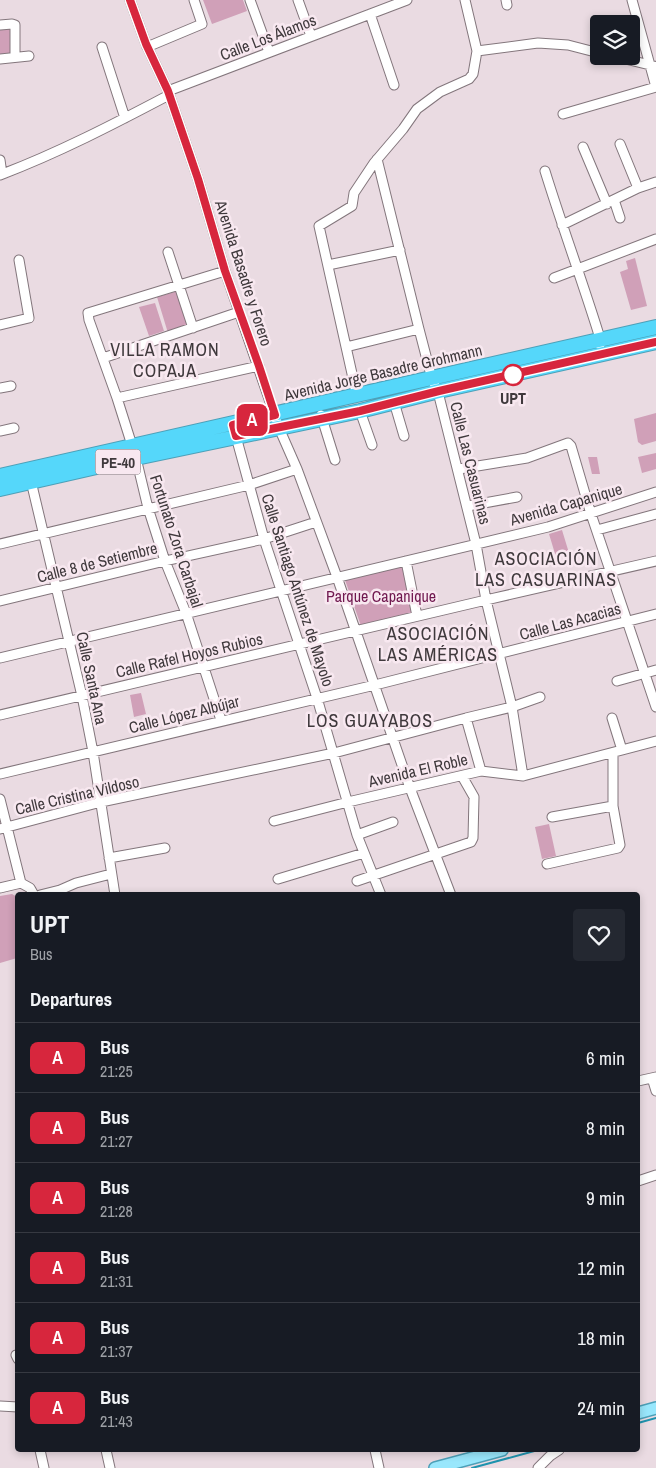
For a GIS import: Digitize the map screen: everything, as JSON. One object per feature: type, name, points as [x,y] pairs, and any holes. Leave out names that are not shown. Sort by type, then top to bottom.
[{"type":"highway","name":"Avenida Jorge Basadre Grohmann","points":[[0,489],[30,476],[133,452],[320,412],[360,411],[394,402],[435,385],[600,340],[656,327]]},
{"type":"highway","name":"Avenida Jorge Basadre Grohmann","points":[[320,412],[357,396],[375,392],[435,385],[599,355],[656,342]]},
{"type":"highway","points":[[375,392],[379,406]]},
{"type":"highway","name":"Avenida Jorge Basadre Grohmann","points":[[0,476],[30,476]]},
{"type":"main road","points":[[640,1412],[656,1408]]},
{"type":"main road","points":[[435,1468],[495,1452]]},
{"type":"street","name":"Avenida Basadre y Forero","points":[[130,0],[147,46],[168,93],[198,179],[225,271],[277,421],[337,577],[410,788],[450,892]]},
{"type":"street","points":[[147,46],[202,24],[194,0]]},
{"type":"street","points":[[250,0],[269,52]]},
{"type":"street","points":[[298,0],[311,36]]},
{"type":"street","name":"Calle Los Álamos","points":[[1,174],[30,163],[125,118],[168,93],[269,52],[407,0]]},
{"type":"street","points":[[357,396],[319,226],[352,206],[354,193],[377,159],[403,129],[417,109],[440,92],[469,79],[475,69],[477,51],[465,0]]},
{"type":"street","points":[[563,114],[656,87],[653,65],[632,0]]},
{"type":"street","points":[[370,14],[394,85]]},
{"type":"street","points":[[0,25],[15,25],[15,57]]},
{"type":"street","points":[[477,51],[538,43],[568,45],[590,51]]},
{"type":"street","points":[[102,47],[125,118]]},
{"type":"street","points":[[0,59],[29,56]]},
{"type":"street","points":[[640,62],[653,65]]},
{"type":"street","points":[[620,144],[638,188]]},
{"type":"street","points":[[583,147],[620,218]]},
{"type":"street","name":"Calle Las Casuarinas","points":[[377,159],[419,330],[468,506],[486,600],[512,707],[523,776]]},
{"type":"street","points":[[0,160],[1,174]]},
{"type":"street","points":[[545,171],[562,225],[579,269],[600,340],[599,355]]},
{"type":"street","points":[[562,225],[638,188],[656,182]]},
{"type":"street","points":[[554,278],[656,239]]},
{"type":"street","points":[[328,265],[400,250]]},
{"type":"street","points":[[168,252],[193,328]]},
{"type":"street","points":[[0,325],[29,318],[19,260]]},
{"type":"street","points":[[180,285],[225,271]]},
{"type":"street","name":"Fortunato Zora Carbajal","points":[[180,285],[88,313],[117,398],[165,561],[186,613],[222,720]]},
{"type":"street","points":[[102,358],[239,312]]},
{"type":"street","points":[[346,347],[419,330]]},
{"type":"street","points":[[117,398],[259,366]]},
{"type":"street","points":[[0,388],[11,386]]},
{"type":"street","points":[[394,402],[404,436]]},
{"type":"street","points":[[360,411],[372,445]]},
{"type":"street","points":[[320,412],[335,460]]},
{"type":"street","points":[[0,431],[14,428]]},
{"type":"street","name":"Calle Santiago Antúnez de Mayolo","points":[[234,431],[264,539],[317,698],[357,835],[380,892]]},
{"type":"street","points":[[459,469],[527,458],[568,443],[571,446],[591,514],[656,706]]},
{"type":"street","points":[[0,544],[249,485],[297,469]]},
{"type":"street","name":"Calle Santa Ana","points":[[30,476],[82,696],[93,752],[114,892]]},
{"type":"street","name":"Avenida Capanique","points":[[0,658],[548,527],[656,492]]},
{"type":"street","points":[[468,506],[517,498]]},
{"type":"street","points":[[597,530],[656,514]]},
{"type":"street","name":"Calle 8 de Setiembre","points":[[0,601],[264,539],[316,522]]},
{"type":"street","points":[[406,561],[417,616]]},
{"type":"street","name":"Calle Rafel Hoyos Rubios","points":[[0,715],[656,561]]},
{"type":"street","name":"Calle Las Acacias","points":[[375,685],[656,614]]},
{"type":"street","points":[[618,681],[656,670]]},
{"type":"street","name":"Calle López Albújar","points":[[0,774],[375,685]]},
{"type":"street","name":"Calle Cristina Vildoso","points":[[3,828],[101,802],[334,753],[512,707],[540,697]]},
{"type":"street","points":[[466,718],[480,771]]},
{"type":"street","points":[[547,864],[618,848],[620,845],[613,806],[617,752],[612,718]]},
{"type":"street","name":"Avenida El Roble","points":[[274,821],[480,771],[523,776],[656,741]]},
{"type":"street","points":[[357,882],[469,843],[473,838],[474,797],[462,776]]},
{"type":"street","points":[[0,799],[3,828],[21,883]]},
{"type":"street","points":[[552,817],[613,806]]},
{"type":"street","points":[[357,835],[393,822]]},
{"type":"street","points":[[108,858],[165,848]]},
{"type":"street","points":[[278,879],[364,853]]},
{"type":"street","points":[[52,892],[76,883],[111,874]]},
{"type":"street","points":[[0,888],[21,883],[30,888],[32,892]]},
{"type":"street","points":[[640,1080],[654,1077],[656,1092]]},
{"type":"street","points":[[640,1180],[656,1175]]},
{"type":"street","points":[[0,1406],[15,1406]]},
{"type":"street","points":[[40,1452],[44,1468]]},
{"type":"street","points":[[106,1452],[110,1468]]},
{"type":"street","points":[[375,1452],[379,1468]]},
{"type":"street","points":[[538,1468],[556,1452]]},
{"type":"green space","points":[[203,0],[243,0],[247,11],[212,24]]},
{"type":"green space","points":[[12,27],[13,54],[0,55],[0,29]]},
{"type":"green space","points":[[635,258],[647,306],[631,310],[620,272],[628,269],[626,261]]},
{"type":"green space","points":[[178,291],[189,326],[168,333],[157,297]]},
{"type":"green space","points":[[155,303],[164,331],[149,336],[139,307]]},
{"type":"green space","points":[[656,413],[656,441],[642,445],[638,442],[634,419]]},
{"type":"green space","points":[[656,453],[656,469],[642,473],[638,457]]},
{"type":"green space","points":[[588,457],[597,457],[600,474],[592,474]]},
{"type":"green space","points":[[562,530],[569,553],[556,557],[549,534]]},
{"type":"green space","name":"Parque Capanique","points":[[404,566],[413,614],[361,626],[345,580]]},
{"type":"green space","points":[[141,693],[146,714],[134,717],[130,695]]},
{"type":"green space","points":[[549,824],[556,856],[542,859],[535,827]]},
{"type":"green space","points":[[12,894],[15,896],[15,959],[0,963],[0,896]]},
{"type":"waterway","points":[[640,1422],[656,1418]]},
{"type":"waterway","points":[[472,1468],[531,1452]]},
{"type":"bus line","name":"A","points":[[130,0],[146,44],[168,91],[198,179],[225,271],[275,415],[233,425],[236,436],[360,411],[439,391],[656,342]]},
{"type":"place","name":"UPT","points":[[513,375]]},
{"type":"district","name":"VILLA RAMON COPAJA","points":[[165,359]]},
{"type":"district","name":"ASOCIACIÓN LAS CASUARINAS","points":[[546,568]]},
{"type":"district","name":"ASOCIACIÓN LAS AMÉRICAS","points":[[438,643]]},
{"type":"district","name":"LOS GUAYABOS","points":[[370,720]]}]
